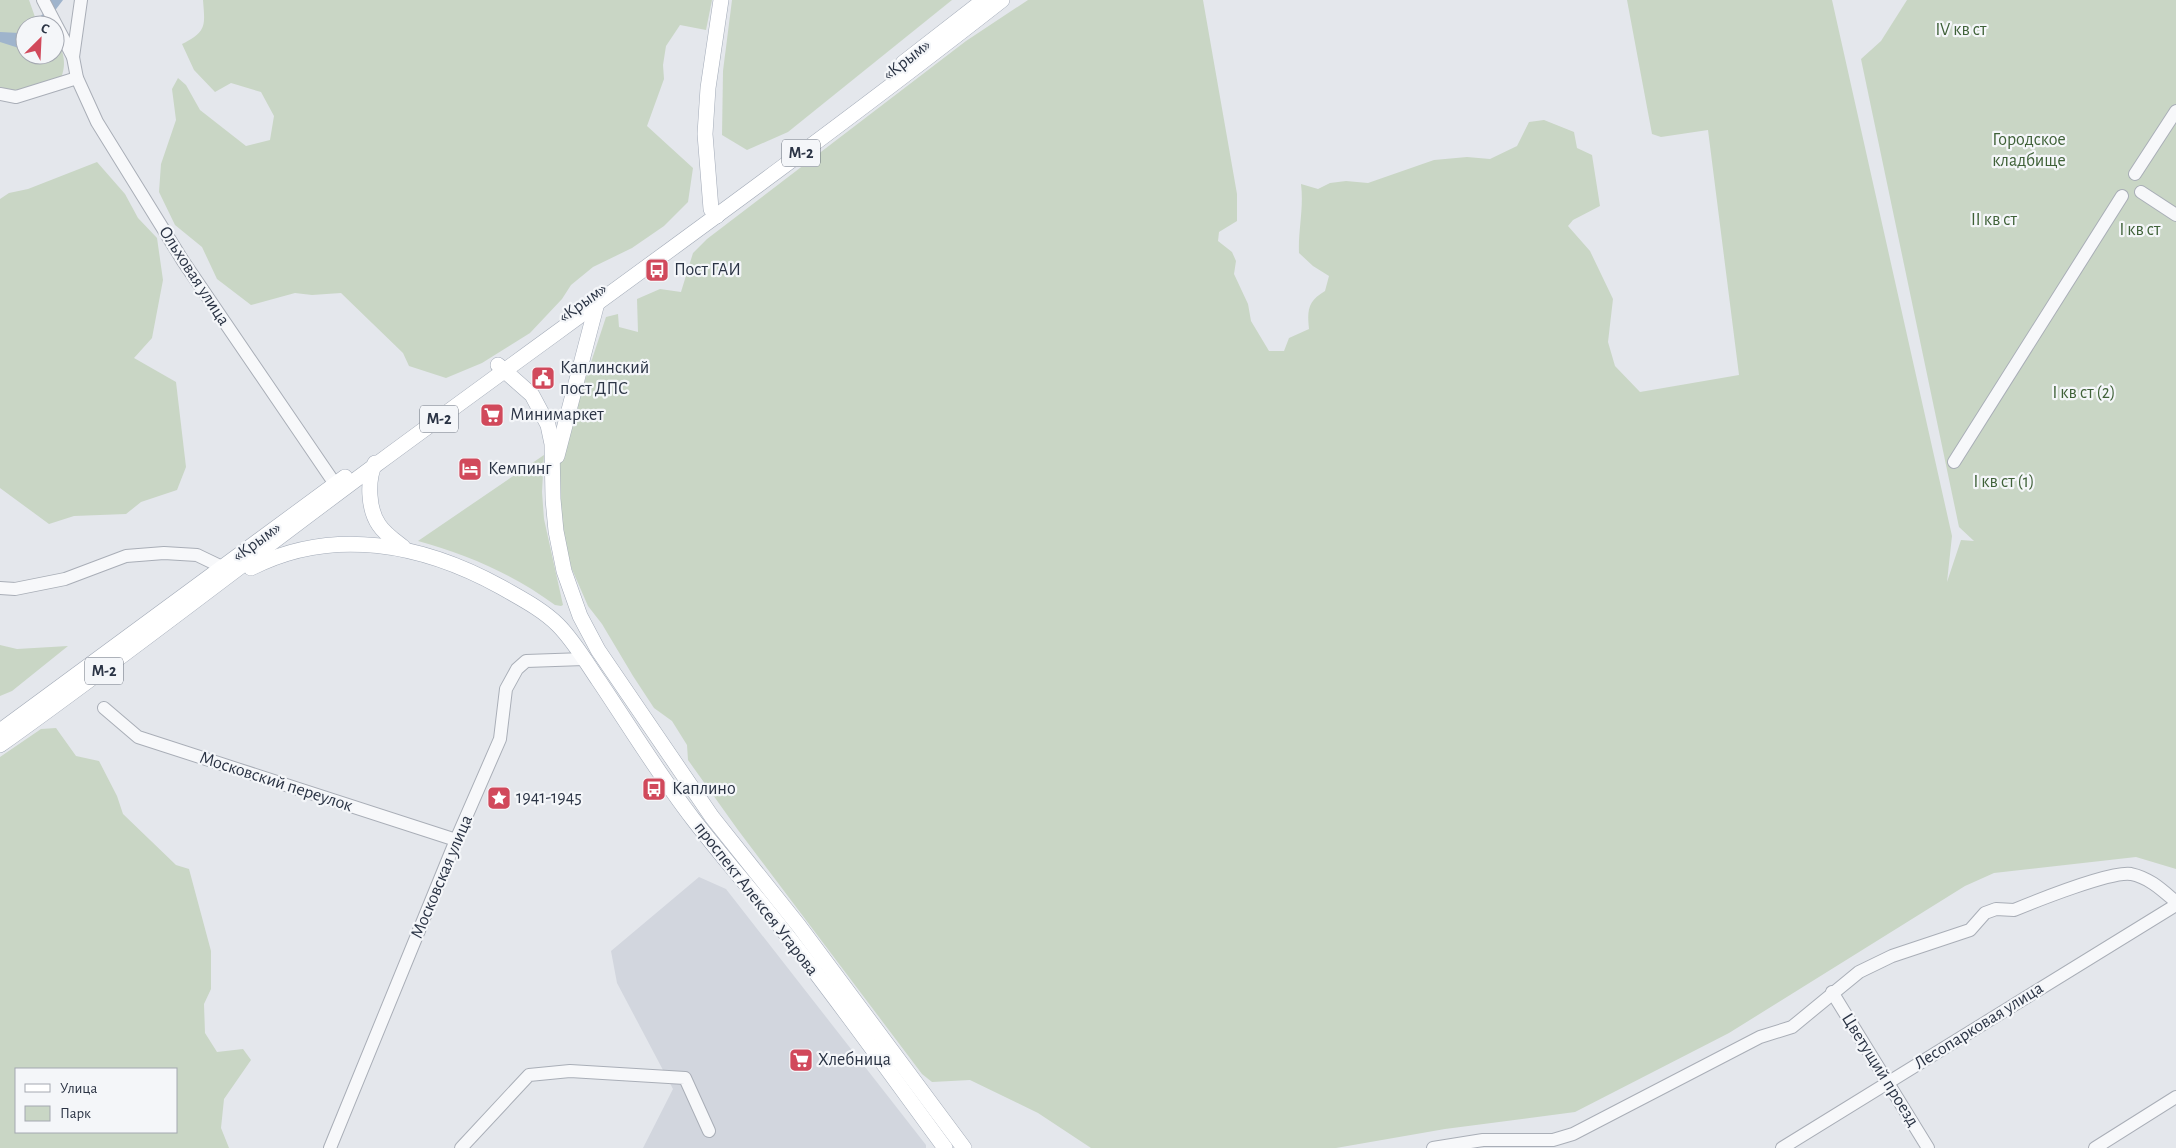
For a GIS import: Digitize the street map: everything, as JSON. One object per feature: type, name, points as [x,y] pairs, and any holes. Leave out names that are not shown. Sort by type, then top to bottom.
[{"type":"main road","points":[[714,213],[705,134],[708,88],[721,0]]},
{"type":"main road","name":"«Крым»","points":[[0,731],[180,600],[382,449],[597,302],[714,213],[984,0]]},
{"type":"main road","name":"«Крым»","points":[[373,466],[501,368],[1002,0]]},
{"type":"main road","points":[[553,472],[575,381],[597,302]]},
{"type":"main road","name":"проспект Алексея Угарова","points":[[501,368],[532,395],[548,425],[552,444],[556,531],[564,571],[580,616],[598,650],[712,817],[945,1148]]},
{"type":"main road","points":[[382,449],[373,466],[371,508],[378,525],[404,548]]},
{"type":"main road","name":"М-2","points":[[0,745],[139,645],[373,466]]},
{"type":"main road","name":"проспект Алексея Угарова","points":[[206,594],[269,559],[305,549],[367,544],[404,548],[452,562],[522,599],[558,625],[584,659],[692,818],[793,930],[964,1148]]},
{"type":"main road","points":[[584,659],[598,650]]},
{"type":"street","name":"Ольховая улица","points":[[73,57],[81,0]]},
{"type":"street","name":"Ольховая улица","points":[[45,4],[73,57],[77,78],[97,122],[183,261],[335,484]]},
{"type":"street","points":[[0,94],[16,97],[77,78]]},
{"type":"street","points":[[2136,174],[2176,111]]},
{"type":"street","points":[[2140,192],[2176,215]]},
{"type":"street","points":[[1954,462],[2122,196]]},
{"type":"street","points":[[0,588],[15,589],[65,578],[126,556],[164,553],[197,555],[222,567]]},
{"type":"street","name":"Московская улица","points":[[330,1148],[456,840],[500,739],[506,689],[517,669],[526,661],[584,659]]},
{"type":"street","name":"Московский переулок","points":[[104,708],[138,737],[456,840]]},
{"type":"street","points":[[1432,1148],[1483,1140],[1555,1144],[1760,1037],[1792,1027],[1811,1013],[1832,992],[1859,972],[1892,956],[1970,930],[1985,912],[1996,909],[2014,910],[2112,876],[2130,874],[2152,881],[2176,903]]},
{"type":"street","name":"Лесопарковая улица","points":[[1782,1148],[2176,903]]},
{"type":"street","name":"Цветущий проезд","points":[[1832,992],[1928,1148]]},
{"type":"street","points":[[461,1148],[529,1074],[570,1071],[685,1078],[710,1131]]},
{"type":"street","points":[[2095,1148],[2176,1097]]},
{"type":"shaded area","points":[[699,877],[726,889],[926,1145],[926,1148],[643,1148],[673,1089],[617,983],[611,951]]},
{"type":"green space","points":[[0,0],[29,0],[34,15],[15,15],[15,65],[64,65],[62,76],[59,83],[14,91],[0,87]]},
{"type":"green space","points":[[203,0],[712,0],[706,30],[680,25],[666,46],[663,65],[664,79],[647,126],[693,168],[688,202],[664,226],[632,248],[593,267],[571,285],[562,299],[530,333],[482,363],[446,378],[409,366],[403,353],[341,293],[312,295],[295,293],[251,305],[217,279],[202,247],[175,225],[159,192],[161,164],[176,120],[172,89],[178,78],[186,85],[200,110],[246,146],[270,140],[274,116],[261,92],[231,83],[215,92],[194,70],[182,44],[196,35],[203,27]]},
{"type":"green space","points":[[732,0],[952,0],[788,132],[747,150],[722,135],[723,71]]},
{"type":"green space","points":[[1028,0],[1203,0],[1237,194],[1237,221],[1219,232],[1218,241],[1232,252],[1236,261],[1234,274],[1248,304],[1251,321],[1269,351],[1284,351],[1289,338],[1309,329],[1308,316],[1310,307],[1315,298],[1325,291],[1329,276],[1313,266],[1299,253],[1302,202],[1301,184],[1318,189],[1330,183],[1346,181],[1368,183],[1434,160],[1467,157],[1490,159],[1517,146],[1529,122],[1544,120],[1574,132],[1577,148],[1592,155],[1600,206],[1573,220],[1568,226],[1590,251],[1613,299],[1608,342],[1615,366],[1640,392],[1739,375],[1708,130],[1661,137],[1652,134],[1627,0],[1832,0],[1952,536],[1947,582],[1961,540],[1974,541],[1959,527],[1861,59],[1881,41],[1907,0],[2176,0],[2176,869],[2136,857],[1994,873],[1965,886],[1729,1033],[1575,1112],[1445,1129],[1336,1148],[1091,1148],[1038,1113],[970,1080],[932,1082],[922,1074],[738,830],[688,760],[687,745],[672,721],[654,708],[602,624],[588,606],[571,567],[559,517],[559,459],[606,317],[618,314],[619,327],[638,332],[637,299],[660,289],[681,292],[693,253],[707,239],[966,41]]},
{"type":"green space","points":[[97,162],[125,194],[138,218],[157,238],[163,280],[152,338],[134,358],[176,382],[186,467],[177,490],[141,502],[126,514],[74,516],[49,524],[0,488],[0,199],[9,193],[28,189]]},
{"type":"green space","points":[[544,455],[542,492],[544,519],[563,605],[555,605],[523,584],[472,559],[418,541]]},
{"type":"green space","points":[[0,645],[17,649],[68,646],[12,691],[0,696]]},
{"type":"green space","points":[[56,728],[76,756],[99,761],[117,796],[123,814],[176,865],[189,869],[211,951],[211,989],[204,1004],[205,1033],[217,1052],[243,1049],[251,1060],[224,1099],[221,1128],[229,1148],[0,1148],[0,757],[41,729]]},
{"type":"water","points":[[50,0],[63,0],[52,15],[42,15],[52,7]]},
{"type":"water","points":[[0,32],[15,33],[15,47],[0,42]]},
{"type":"place","name":"Пост ГАИ","points":[[657,270]]},
{"type":"place","name":"Каплинский пост ДПС","points":[[543,378]]},
{"type":"place","name":"Минимаркет","points":[[492,415]]},
{"type":"place","name":"Кемпинг","points":[[470,469]]},
{"type":"place","name":"Каплино","points":[[654,789]]},
{"type":"place","name":"1941-1945","points":[[499,798]]},
{"type":"place","name":"Хлебница","points":[[801,1060]]},
{"type":"park label","name":"IV кв ст","points":[[1961,30]]},
{"type":"park label","name":"Городское кладбище","points":[[2029,150]]},
{"type":"park label","name":"II кв ст","points":[[1994,220]]},
{"type":"park label","name":"I кв ст","points":[[2140,230]]},
{"type":"park label","name":"I кв ст (2)","points":[[2084,393]]},
{"type":"park label","name":"I кв ст (1)","points":[[2004,482]]}]
